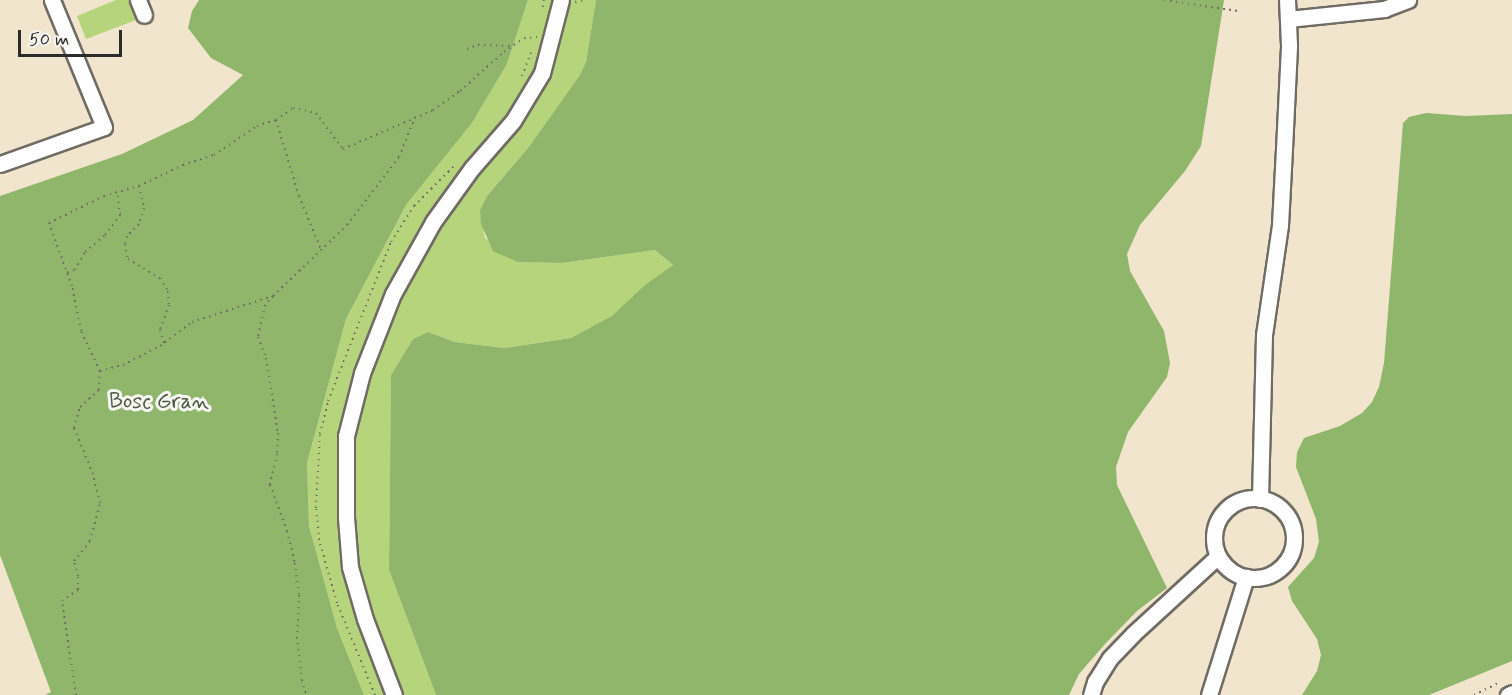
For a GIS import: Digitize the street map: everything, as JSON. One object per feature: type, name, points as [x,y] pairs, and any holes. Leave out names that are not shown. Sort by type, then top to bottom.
[{"type":"street","points":[[0,164],[104,127],[52,0]]},
{"type":"street","points":[[138,0],[144,15]]},
{"type":"street","points":[[394,695],[365,619],[350,567],[346,517],[346,436],[362,373],[393,294],[433,222],[472,168],[513,121],[542,73],[561,0]]},
{"type":"street","points":[[1260,499],[1264,335],[1280,225],[1287,0]]},
{"type":"street","points":[[1287,19],[1384,9],[1408,0]]},
{"type":"street","points":[[1260,499],[1270,502],[1287,515],[1294,534],[1293,545],[1290,555],[1277,571],[1267,576],[1246,577],[1230,570],[1218,556],[1215,535],[1222,515],[1239,501],[1260,499]]},
{"type":"street","points":[[1091,695],[1095,682],[1118,650],[1218,556]]},
{"type":"street","points":[[1209,695],[1246,577]]},
{"type":"path","points":[[542,12],[544,0]]},
{"type":"path","points":[[1164,0],[1238,11]]},
{"type":"path","points":[[520,81],[538,29]]},
{"type":"path","points":[[76,695],[62,601],[78,590],[78,576],[74,561],[90,541],[99,508],[93,474],[74,428],[80,407],[99,390],[100,371],[81,330],[66,272],[49,223],[104,196],[139,186],[183,165],[214,155],[257,126],[276,120],[293,108],[316,113],[342,149],[433,110],[460,91],[524,38],[551,40]]},
{"type":"path","points":[[467,49],[478,45],[513,46]]},
{"type":"path","points":[[306,695],[297,637],[299,595],[294,563],[287,531],[270,485],[277,454],[278,433],[266,358],[258,337],[265,305],[347,225],[399,157],[415,117]]},
{"type":"path","points":[[276,120],[299,196],[322,251]]},
{"type":"path","points":[[375,695],[330,585],[319,540],[316,508],[320,434],[336,381],[391,242],[414,206],[460,160]]},
{"type":"path","points":[[139,186],[144,208],[139,224],[127,236],[125,244],[128,259],[160,278],[168,291],[169,305],[160,330],[164,343]]},
{"type":"path","points":[[66,272],[75,270],[85,252],[105,235],[120,215],[117,192]]},
{"type":"path","points":[[100,371],[123,365],[164,343],[192,322],[273,296]]},
{"type":"path","points":[[1474,695],[1507,690]]},
{"type":"green space","points":[[116,0],[128,0],[136,20],[86,39],[77,16]]},
{"type":"green space","name":"Bosc Gran","points":[[199,0],[528,0],[507,64],[472,123],[406,205],[346,319],[307,463],[309,526],[337,628],[364,695],[45,695],[51,692],[0,555],[0,196],[122,154],[193,120],[243,75],[211,58],[188,28],[192,11]]},
{"type":"green space","points":[[528,0],[596,0],[586,62],[580,75],[528,148],[487,196],[480,210],[485,238],[518,262],[562,263],[655,250],[673,265],[646,284],[613,316],[571,338],[504,348],[455,342],[428,332],[413,339],[391,375],[389,570],[436,695],[364,695],[337,628],[309,526],[307,463],[346,319],[406,205],[472,123],[507,64]]},
{"type":"green space","points":[[596,0],[1224,0],[1201,146],[1185,171],[1140,225],[1127,254],[1130,271],[1164,331],[1170,363],[1167,377],[1128,432],[1116,467],[1117,485],[1167,588],[1137,611],[1105,644],[1079,674],[1069,695],[436,695],[389,570],[391,375],[413,339],[428,332],[455,342],[504,348],[571,338],[612,316],[646,284],[673,265],[655,250],[562,263],[518,262],[493,251],[481,224],[480,210],[487,196],[528,148],[580,75],[586,62]]},
{"type":"green space","points":[[1426,113],[1466,116],[1512,114],[1512,661],[1429,695],[1302,695],[1317,671],[1321,655],[1317,639],[1292,601],[1288,587],[1314,558],[1319,542],[1316,519],[1296,467],[1297,452],[1304,438],[1340,426],[1362,413],[1372,402],[1379,387],[1384,363],[1403,123],[1409,117]]}]
